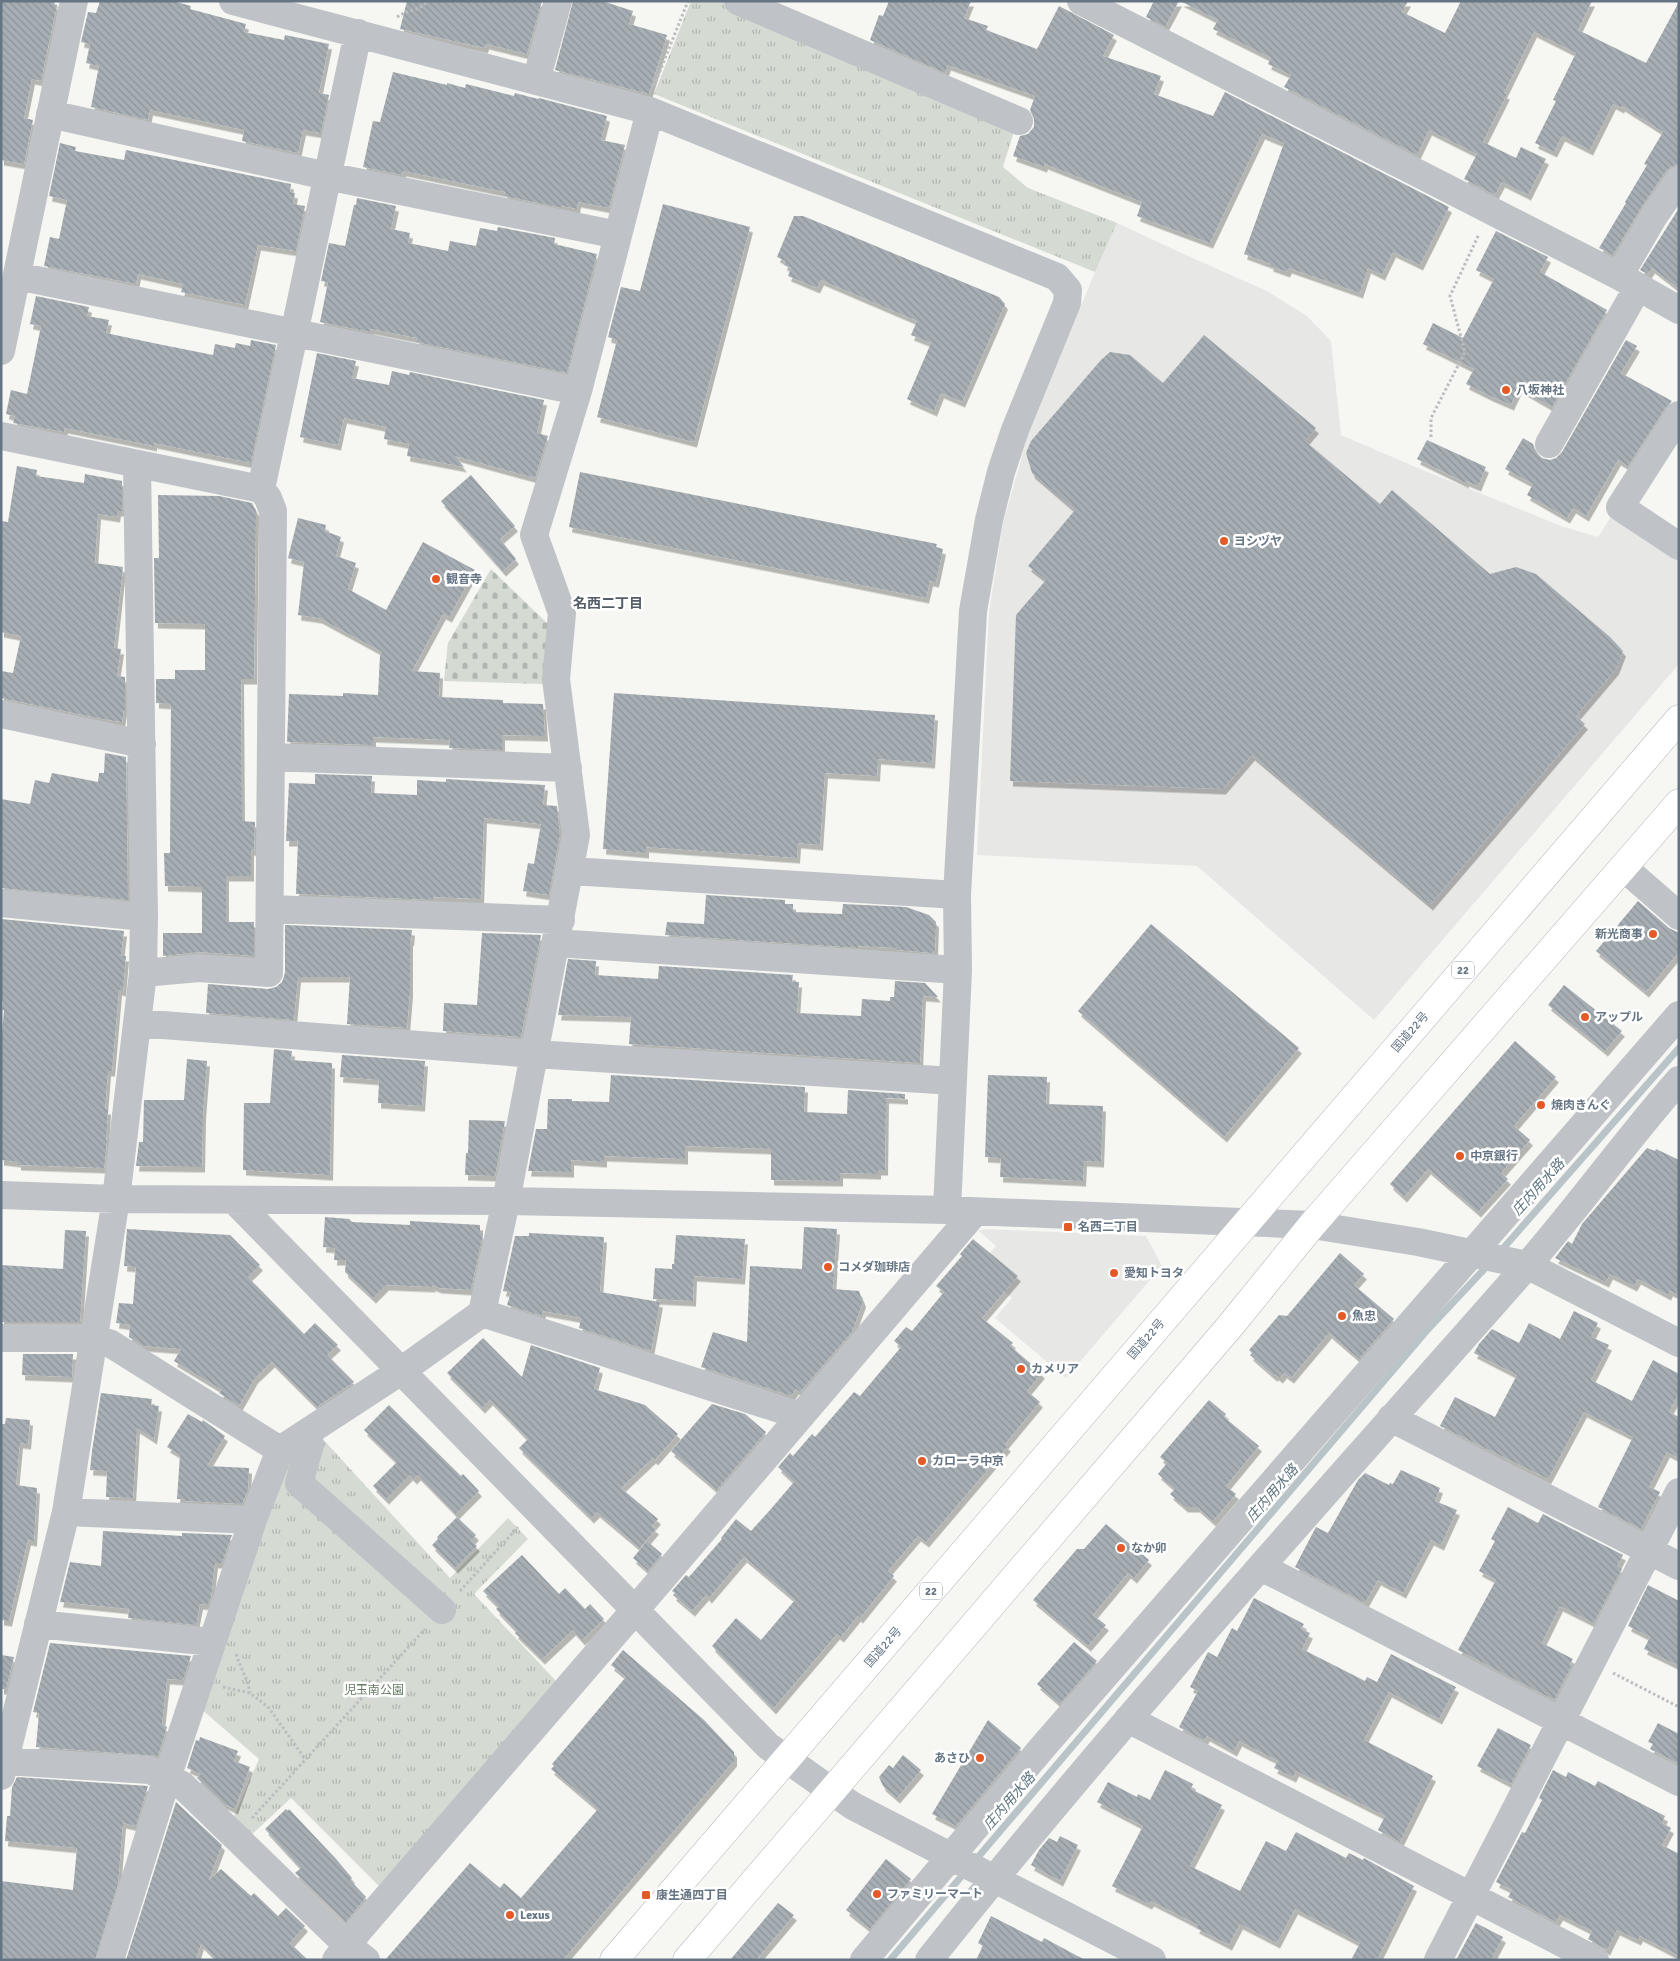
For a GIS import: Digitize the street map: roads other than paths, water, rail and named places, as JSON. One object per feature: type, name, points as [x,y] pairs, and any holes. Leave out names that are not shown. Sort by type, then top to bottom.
[{"type":"highway","name":"国道22号","points":[[614,1960],[1679,719]]},
{"type":"highway","points":[[687,1960],[1218,1340],[1312,1226],[1679,802]]},
{"type":"street","points":[[1,351],[74,1]]},
{"type":"street","points":[[233,1],[647,110],[1057,277],[1068,290],[1067,303],[1015,430],[1001,472],[978,575],[973,611],[957,895],[958,970],[947,1210]]},
{"type":"street","points":[[536,81],[558,1]]},
{"type":"street","points":[[738,1],[1019,121]]},
{"type":"street","points":[[1081,1],[1629,281],[1679,310]]},
{"type":"street","points":[[261,489],[358,33]]},
{"type":"street","points":[[110,1960],[212,1642],[253,1520],[280,1450],[401,1370],[482,1313],[559,932],[576,835],[556,679],[562,613],[534,535],[578,391],[618,235],[647,110]]},
{"type":"street","points":[[50,114],[327,176],[618,235]]},
{"type":"street","points":[[1550,444],[1629,281],[1654,216],[1679,180]]},
{"type":"street","points":[[17,276],[578,391]]},
{"type":"street","points":[[1679,415],[1620,507],[1679,546]]},
{"type":"street","points":[[1,436],[261,489],[268,498],[273,511],[269,973],[199,968],[143,974]]},
{"type":"street","points":[[137,464],[144,917],[143,974],[138,1024],[116,1199],[66,1512],[3,1769],[150,1770],[182,1786],[235,1836],[350,1955],[359,1930],[975,1212]]},
{"type":"street","points":[[1,714],[142,744]]},
{"type":"street","points":[[271,757],[568,768]]},
{"type":"street","points":[[1624,867],[1679,916]]},
{"type":"street","points":[[570,871],[957,895]]},
{"type":"street","points":[[1,903],[144,917]]},
{"type":"street","points":[[270,909],[559,932],[958,970]]},
{"type":"street","points":[[864,1960],[955,1859],[1476,1254],[1679,1015]]},
{"type":"street","points":[[138,1024],[535,1054],[953,1081]]},
{"type":"street","points":[[929,1960],[989,1876],[1261,1567],[1523,1264],[1668,1108],[1679,1080]]},
{"type":"street","points":[[1,1195],[116,1199],[506,1201],[947,1210],[1248,1221],[1312,1226],[1476,1254],[1523,1264],[1679,1343]]},
{"type":"street","points":[[234,1200],[768,1746],[853,1806],[1152,1960]]},
{"type":"street","points":[[482,1313],[801,1416]]},
{"type":"street","points":[[1,1338],[94,1338],[111,1344],[280,1450]]},
{"type":"street","points":[[1391,1418],[1679,1566]]},
{"type":"street","points":[[306,1433],[310,1445],[299,1483],[442,1610]]},
{"type":"street","points":[[1438,1960],[1679,1492]]},
{"type":"street","points":[[66,1512],[253,1520]]},
{"type":"street","points":[[1261,1567],[1679,1782]]},
{"type":"street","points":[[38,1624],[212,1642]]},
{"type":"street","points":[[1128,1719],[1595,1960]]},
{"type":"waterway","name":"庄内用水路","points":[[1499,1253],[1679,1048]]},
{"type":"waterway","name":"庄内用水路","points":[[973,1863],[1429,1328],[1490,1263]]},
{"type":"waterway","name":"庄内用水路","points":[[890,1960],[966,1871]]},
{"type":"place","name":"八坂神社","points":[[1506,390]]},
{"type":"place","name":"ヨシヅヤ","points":[[1224,541]]},
{"type":"place","name":"観音寺","points":[[436,579]]},
{"type":"place","name":"新光商事","points":[[1653,934]]},
{"type":"place","name":"アップル","points":[[1585,1017]]},
{"type":"place","name":"焼肉きんぐ","points":[[1541,1105]]},
{"type":"place","name":"中京銀行","points":[[1460,1156]]},
{"type":"place","name":"名西二丁目","points":[[1068,1227]]},
{"type":"place","name":"コメダ珈琲店","points":[[828,1267]]},
{"type":"place","name":"愛知トヨタ","points":[[1114,1273]]},
{"type":"place","name":"魚忠","points":[[1342,1316]]},
{"type":"place","name":"カメリア","points":[[1021,1369]]},
{"type":"place","name":"カローラ中京","points":[[922,1461]]},
{"type":"place","name":"なか卯","points":[[1121,1548]]},
{"type":"place","name":"あさひ","points":[[980,1758]]},
{"type":"place","name":"ファミリーマート","points":[[877,1894]]},
{"type":"place","name":"康生通四丁目","points":[[646,1895]]},
{"type":"place","name":"Lexus","points":[[510,1915]]},
{"type":"district","name":"名西二丁目","points":[[608,603]]},
{"type":"park label","name":"児玉南公園","points":[[374,1690]]}]
